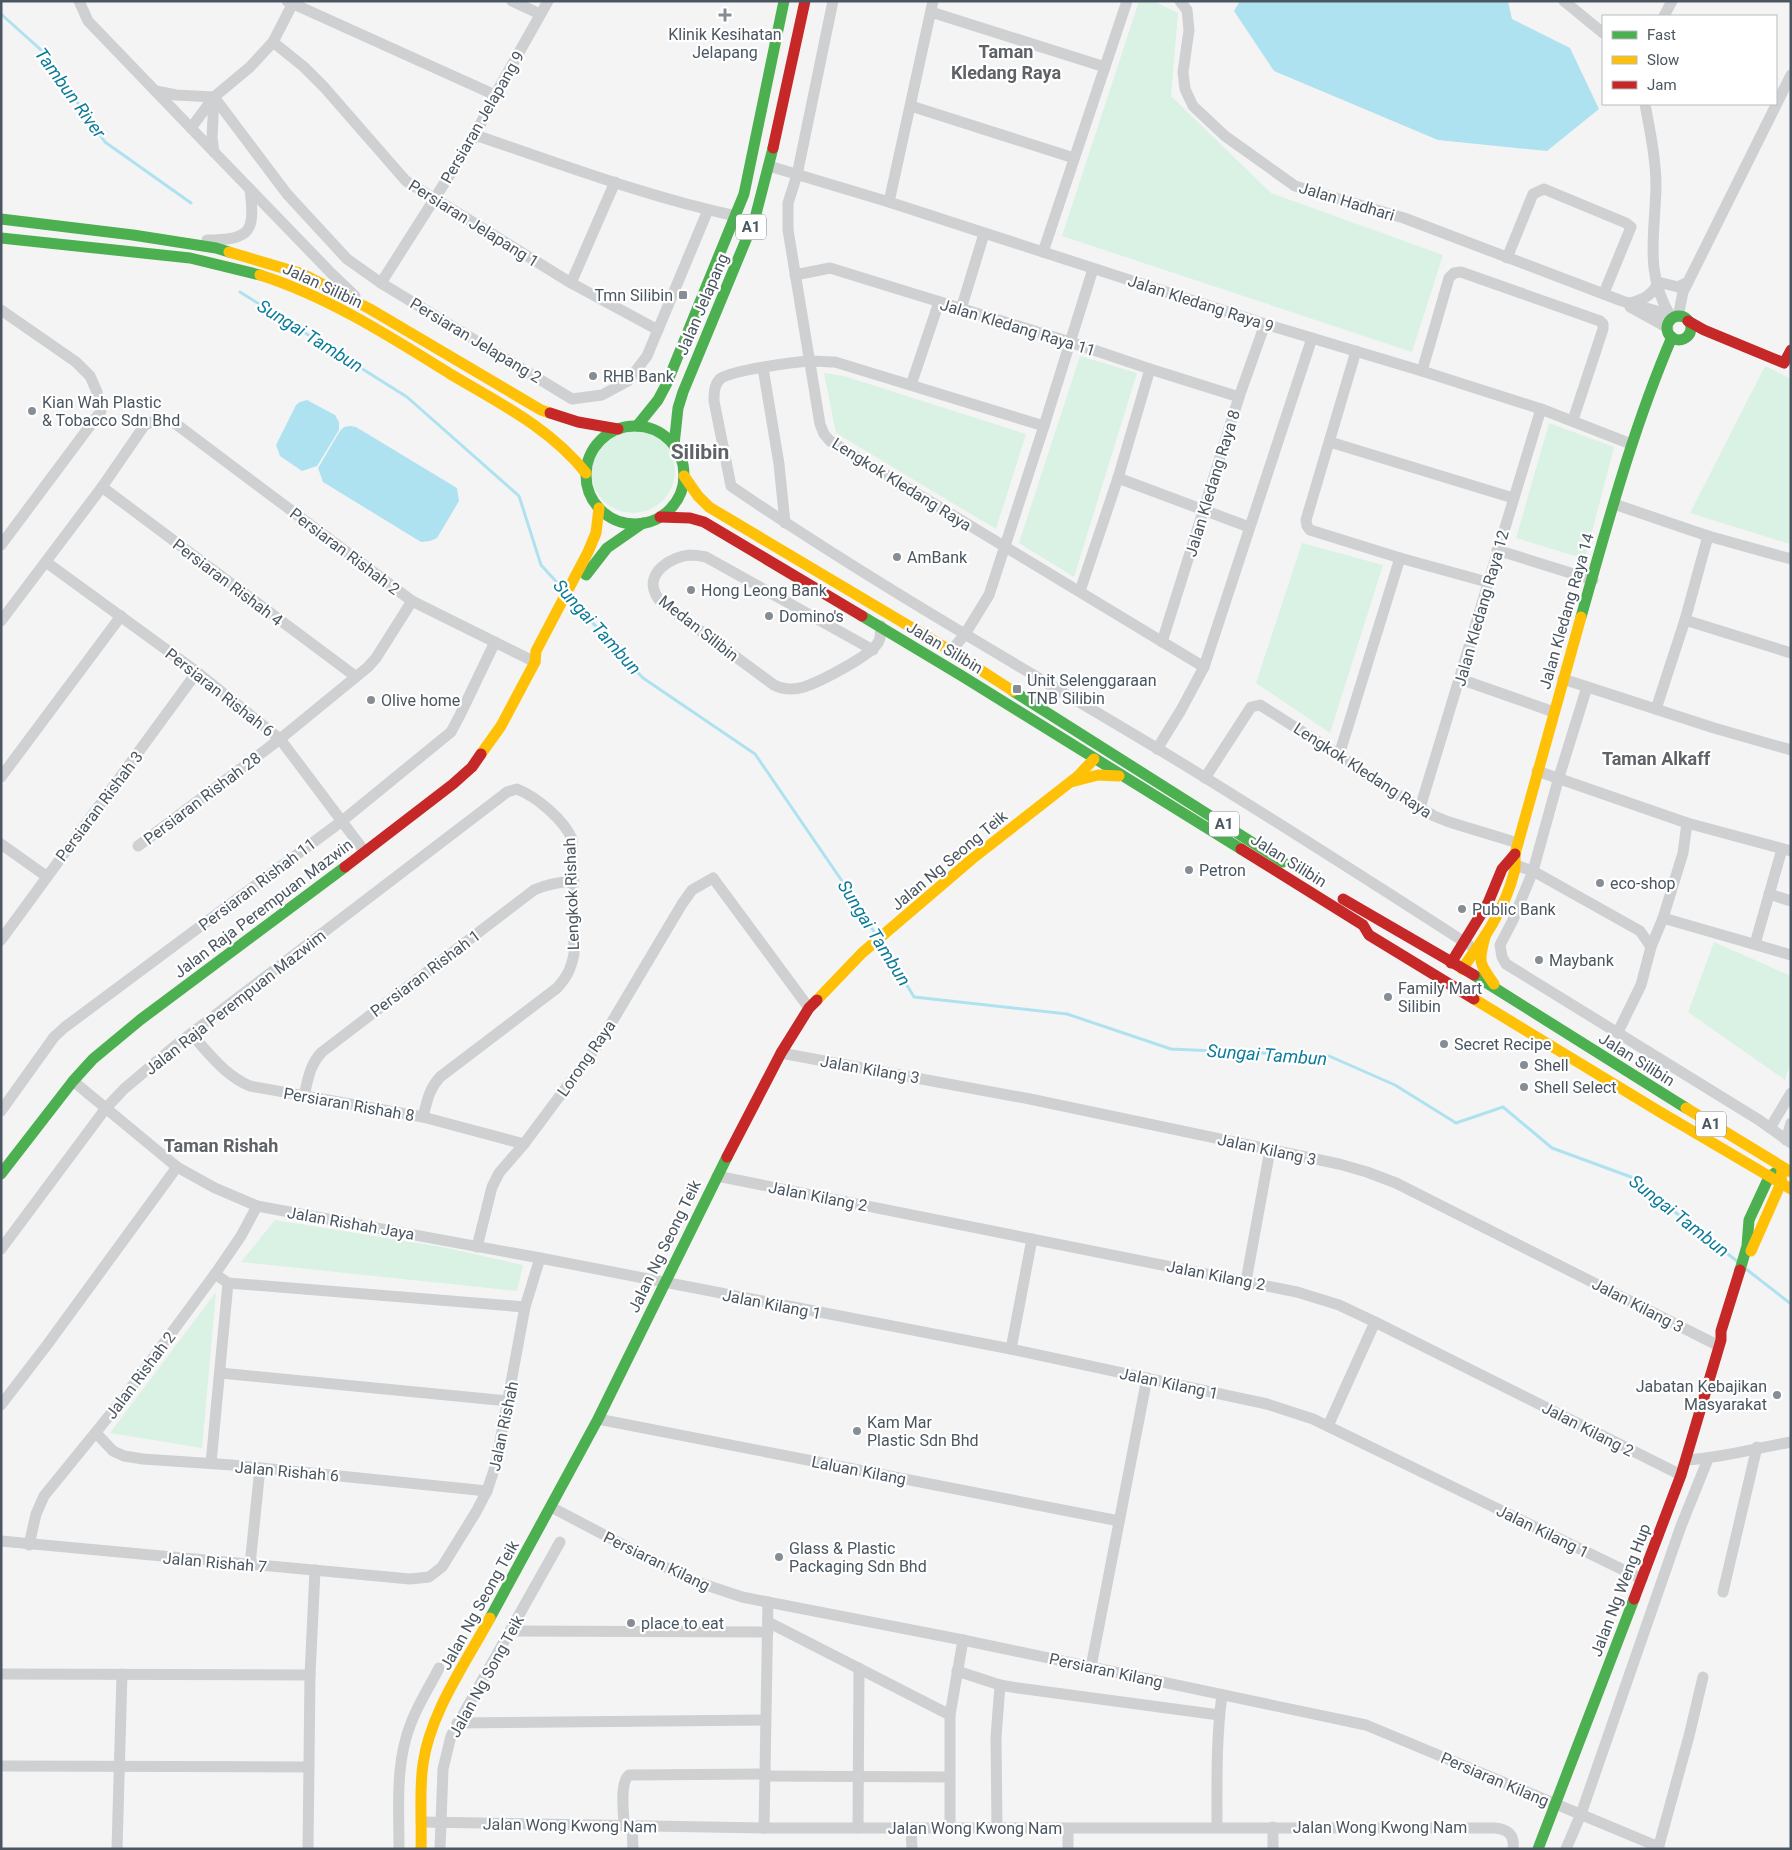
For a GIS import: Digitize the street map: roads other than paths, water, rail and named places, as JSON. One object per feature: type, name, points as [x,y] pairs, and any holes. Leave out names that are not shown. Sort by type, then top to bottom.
[{"type":"main road","name":"Jalan Jelapang","points":[[637,426],[658,400],[667,383],[744,194],[784,1]]},
{"type":"main road","name":"Jalan Jelapang","points":[[674,445],[678,408],[683,392],[755,218],[769,166],[805,1]]},
{"type":"main road","name":"Jalan Silibin","points":[[1,220],[186,243],[240,254],[303,274],[370,309],[541,410],[578,422],[618,429]]},
{"type":"main road","name":"Jalan Silibin","points":[[1,236],[14,240],[190,258],[288,284],[387,335],[542,429],[558,441],[586,473]]},
{"type":"main road","points":[[1675,324],[1691,329],[1686,337]]},
{"type":"main road","points":[[1675,324],[1677,340],[1686,337],[1705,336],[1740,344]]},
{"type":"main road","points":[[1675,324],[1704,330],[1787,365],[1791,350]]},
{"type":"main road","name":"Jalan Kledang Raya 14","points":[[1455,968],[1477,950],[1501,907],[1537,771],[1631,444],[1675,324]]},
{"type":"main road","name":"Jalan Kledang Raya 14","points":[[1654,378],[1664,369],[1675,348],[1686,337]]},
{"type":"main road","points":[[599,508],[591,495],[586,473],[594,448],[605,437],[618,429],[637,426],[658,432],[674,445]]},
{"type":"main road","name":"A1","points":[[599,508],[616,520],[628,523],[643,523],[660,517],[670,509],[678,500],[683,488],[684,476],[682,460],[674,445]]},
{"type":"main road","name":"Jalan Silibin","points":[[684,476],[698,496],[709,507],[951,652],[1325,889],[1455,968],[1497,988],[1647,1085],[1787,1169]]},
{"type":"main road","name":"Jalan Raja Perempuan Mazwin","points":[[1,1174],[73,1081],[93,1059],[140,1020],[365,852],[472,767],[501,726],[535,662],[536,651],[562,611],[585,567],[596,532],[599,508]]},
{"type":"main road","name":"Jalan Silibin","points":[[660,517],[690,518],[704,522],[889,631],[1363,925],[1369,935],[1786,1186]]},
{"type":"main road","name":"Jalan Raja Perempuan Mazwin","points":[[585,567],[607,548],[643,523]]},
{"type":"main road","points":[[873,605],[889,631],[908,637],[935,654],[945,655],[951,652],[951,662],[962,676]]},
{"type":"main road","points":[[1086,736],[1096,749],[1094,759]]},
{"type":"main road","points":[[1068,742],[1074,751],[1076,761],[1071,782],[1098,775],[1124,777]]},
{"type":"main road","name":"Jalan Ng Seong Teik","points":[[420,1849],[423,1765],[430,1734],[437,1715],[552,1508],[598,1419],[717,1176],[781,1053],[809,1008],[862,954],[972,859],[1071,782],[1094,759]]},
{"type":"main road","name":"Jalan Kledang Raya 14","points":[[1455,968],[1463,941],[1488,903],[1502,869],[1514,856]]},
{"type":"main road","points":[[1363,925],[1372,927],[1455,968],[1529,1023],[1561,1052]]},
{"type":"main road","points":[[1485,937],[1480,955],[1481,966],[1497,988]]},
{"type":"main road","points":[[1768,1176],[1787,1169]]},
{"type":"main road","name":"Jalan Ng Weng Hup","points":[[1749,1247],[1786,1186],[1787,1169]]},
{"type":"main road","name":"Jalan Ng Weng Hup","points":[[1538,1849],[1681,1475],[1720,1343],[1721,1331],[1737,1291],[1749,1247],[1749,1220],[1768,1176]]},
{"type":"street","name":"Jalan Silibin","points":[[78,1],[88,21],[332,274],[370,309]]},
{"type":"street","points":[[512,1],[540,14]]},
{"type":"street","name":"Persiaran Jelapang 9","points":[[381,283],[476,134],[495,95],[548,1]]},
{"type":"street","name":"Lengkok Kledang Raya","points":[[833,1],[797,175],[788,202],[795,276],[820,424],[824,434],[830,440],[1204,667]]},
{"type":"street","points":[[1043,252],[1128,1]]},
{"type":"street","name":"Jalan Hadhari","points":[[1180,1],[1187,10],[1189,30],[1183,72],[1185,89],[1194,106],[1225,136],[1294,186],[1404,218],[1604,293],[1675,324]]},
{"type":"street","points":[[1564,1],[1602,32]]},
{"type":"street","points":[[1665,15],[1672,1]]},
{"type":"street","points":[[191,128],[214,97],[250,67],[273,42],[291,2],[495,95]]},
{"type":"street","points":[[890,202],[932,7],[1105,68]]},
{"type":"street","name":"Persiaran Jelapang 1","points":[[273,42],[304,67],[324,87],[406,182],[571,283],[658,330]]},
{"type":"street","points":[[1777,103],[1791,75]]},
{"type":"street","points":[[156,91],[176,95],[214,97]]},
{"type":"street","points":[[214,97],[212,138],[214,152]]},
{"type":"street","name":"Persiaran Jelapang 2","points":[[214,97],[287,194],[347,259],[381,283],[572,399],[602,395],[628,381],[647,356],[708,210]]},
{"type":"street","points":[[1645,105],[1652,142],[1656,186],[1652,264],[1666,308],[1675,324]]},
{"type":"street","points":[[1675,324],[1683,292],[1776,105]]},
{"type":"street","points":[[911,106],[1074,158]]},
{"type":"street","points":[[476,134],[615,182],[708,210],[736,216]]},
{"type":"street","name":"Jalan Kledang Raya 9","points":[[769,166],[890,202],[1265,324],[1541,409],[1631,444]]},
{"type":"street","points":[[571,283],[615,182]]},
{"type":"street","points":[[186,243],[199,240],[228,240],[241,236],[248,229],[252,218],[250,189]]},
{"type":"street","points":[[1507,258],[1533,194],[1544,189],[1626,223],[1630,227],[1604,293]]},
{"type":"street","points":[[961,309],[984,234]]},
{"type":"street","name":"Jalan Kledang Raya 11","points":[[795,276],[830,268],[1070,342],[1150,370],[1239,397]]},
{"type":"street","points":[[951,652],[965,634],[989,594],[1093,269]]},
{"type":"street","points":[[1422,371],[1449,278],[1454,273],[1461,272],[1600,321],[1603,324],[1573,420]]},
{"type":"street","points":[[1659,284],[1678,287],[1688,282]]},
{"type":"street","points":[[1626,302],[1647,297],[1659,284]]},
{"type":"street","points":[[911,385],[939,302]]},
{"type":"street","points":[[1,310],[76,362],[90,376],[98,392],[101,411],[1,545]]},
{"type":"street","name":"Jalan Kledang Raya 8","points":[[1162,642],[1239,397],[1265,324]]},
{"type":"street","points":[[1158,749],[1204,667],[1312,338]]},
{"type":"street","points":[[1356,351],[1306,520],[1307,526],[1310,530],[1487,582]]},
{"type":"street","name":"Jalan Silibin","points":[[1044,426],[835,362],[810,361],[727,376],[716,385],[714,401],[730,486],[785,523],[965,634],[1205,778],[1477,950]]},
{"type":"street","points":[[763,368],[779,464],[785,523]]},
{"type":"street","points":[[1080,591],[1118,478],[1150,370]]},
{"type":"street","name":"Jalan Kledang Raya 12","points":[[1420,808],[1541,409]]},
{"type":"street","name":"Persiaran Rishah 2","points":[[102,487],[144,426],[152,421],[167,420],[176,424],[412,600],[535,662]]},
{"type":"street","points":[[1330,442],[1513,498]]},
{"type":"street","points":[[1118,478],[1249,527]]},
{"type":"street","points":[[1,622],[102,487]]},
{"type":"street","name":"Persiaran Rishah 4","points":[[102,487],[355,676]]},
{"type":"street","points":[[1614,504],[1708,536],[1791,558]]},
{"type":"street","points":[[1656,709],[1685,620],[1708,536]]},
{"type":"street","points":[[1497,550],[1593,580]]},
{"type":"street","name":"Medan Silibin","points":[[876,645],[706,557],[692,555],[677,557],[664,565],[655,575],[653,586],[656,596],[664,604],[774,685],[783,689],[804,687],[861,659],[876,645],[889,631]]},
{"type":"street","points":[[1339,755],[1400,558]]},
{"type":"street","name":"Persiaran Rishah 6","points":[[46,562],[198,672],[280,739],[365,852]]},
{"type":"street","name":"Persiaran Rishah 28","points":[[138,846],[280,739],[368,667],[376,658],[412,600]]},
{"type":"street","points":[[1,777],[122,616]]},
{"type":"street","points":[[1685,620],[1791,653]]},
{"type":"street","name":"Persiaran Rishah 11","points":[[1,1111],[54,1037],[65,1027],[342,821],[451,732],[495,642]]},
{"type":"street","name":"Persiaran Rishah 3","points":[[1,940],[46,876],[198,672]]},
{"type":"street","points":[[1460,679],[1554,712]]},
{"type":"street","points":[[1563,680],[1791,750]]},
{"type":"street","points":[[1587,687],[1559,777],[1534,871],[1500,945],[1502,957],[1506,964],[1618,1032],[1788,1141],[1791,1123]]},
{"type":"street","name":"Lengkok Kledang Raya","points":[[1205,778],[1251,708],[1260,705],[1420,808],[1514,856],[1534,871],[1640,931]]},
{"type":"street","points":[[1537,771],[1559,777],[1687,823],[1786,850],[1769,894],[1755,944]]},
{"type":"street","name":"Lengkok Rishah","points":[[423,1117],[429,1092],[440,1077],[557,988],[567,978],[572,968],[574,954],[574,881],[572,839],[568,830],[560,821],[527,793],[518,789],[507,792]]},
{"type":"street","name":"Jalan Raja Perempuan Mazwim","points":[[1,1250],[106,1108],[124,1088],[191,1034],[507,792]]},
{"type":"street","points":[[1618,1032],[1641,985],[1651,947],[1662,921],[1684,853],[1687,823]]},
{"type":"street","points":[[1,844],[46,876]]},
{"type":"street","name":"Lorong Raya","points":[[477,1246],[492,1187],[499,1173],[524,1144],[600,1042],[692,890],[713,878],[809,1008]]},
{"type":"street","name":"Persiaran Rishah 1","points":[[304,1096],[315,1059],[322,1052],[534,890],[544,885],[574,881]]},
{"type":"street","points":[[1769,894],[1791,901]]},
{"type":"street","points":[[1651,947],[1640,931],[1662,921],[1791,955]]},
{"type":"street","name":"Persiaran Rishah 8","points":[[191,1034],[228,1074],[250,1086],[423,1117],[524,1144]]},
{"type":"street","name":"Jalan Kilang 3","points":[[781,1053],[1030,1099],[1339,1164],[1367,1172],[1396,1183],[1720,1343]]},
{"type":"street","name":"Jalan Rishah Jaya","points":[[73,1081],[177,1167],[215,1188],[257,1206],[665,1283]]},
{"type":"street","points":[[1770,1128],[1791,1093]]},
{"type":"street","points":[[1246,1281],[1270,1150]]},
{"type":"street","points":[[1,1404],[53,1337],[177,1167]]},
{"type":"street","name":"Jalan Kilang 2","points":[[717,1176],[1246,1281],[1297,1292],[1339,1305],[1681,1475]]},
{"type":"street","name":"Jalan Rishah 2","points":[[29,1544],[36,1514],[44,1496],[96,1433],[215,1274],[241,1236],[257,1206]]},
{"type":"street","points":[[1011,1350],[1032,1239]]},
{"type":"street","name":"Jalan Rishah","points":[[429,1577],[442,1567],[487,1491],[494,1470],[525,1307],[540,1258]]},
{"type":"street","points":[[215,1274],[228,1283],[525,1307]]},
{"type":"street","points":[[211,1463],[228,1283]]},
{"type":"street","name":"Jalan Kilang 1","points":[[665,1283],[1011,1350],[1267,1404],[1298,1413],[1642,1579]]},
{"type":"street","points":[[1328,1426],[1375,1322]]},
{"type":"street","points":[[220,1373],[508,1401]]},
{"type":"street","points":[[1091,1667],[1147,1378]]},
{"type":"street","name":"Laluan Kilang","points":[[598,1419],[1119,1521]]},
{"type":"street","name":"Jalan Rishah 6","points":[[96,1433],[113,1450],[124,1456],[487,1491]]},
{"type":"street","points":[[1686,1460],[1708,1459],[1791,1442]]},
{"type":"street","points":[[1723,1592],[1757,1448]]},
{"type":"street","points":[[1566,1849],[1581,1814],[1681,1526],[1708,1459]]},
{"type":"street","points":[[250,1565],[260,1468]]},
{"type":"street","name":"Persiaran Kilang","points":[[552,1508],[688,1579],[742,1597],[963,1640],[1366,1725],[1659,1848]]},
{"type":"street","name":"Jalan Rishah 7","points":[[1,1541],[410,1579],[429,1577]]},
{"type":"street","name":"Jalan Ng Song Teik","points":[[440,1849],[443,1769],[457,1723],[560,1542]]},
{"type":"street","points":[[308,1849],[310,1675],[315,1570]]},
{"type":"street","points":[[764,1828],[768,1602]]},
{"type":"street","points":[[510,1631],[768,1627],[859,1668],[950,1715]]},
{"type":"street","points":[[950,1828],[950,1715],[963,1640]]},
{"type":"street","name":"Jalan Ng Seong Teik","points":[[399,1849],[399,1771],[404,1745],[411,1721],[439,1668]]},
{"type":"street","points":[[858,1828],[859,1668]]},
{"type":"street","points":[[957,1671],[1000,1685],[1219,1715]]},
{"type":"street","points":[[1,1674],[310,1675]]},
{"type":"street","points":[[117,1849],[122,1674]]},
{"type":"street","points":[[1659,1848],[1703,1677]]},
{"type":"street","points":[[997,1828],[996,1737],[1000,1685]]},
{"type":"street","points":[[1216,1827],[1219,1715],[1222,1695]]},
{"type":"street","points":[[457,1723],[765,1720]]},
{"type":"street","points":[[1,1766],[308,1767]]},
{"type":"street","points":[[633,1849],[623,1786],[629,1775],[949,1778]]},
{"type":"street","name":"Jalan Wong Kwong Nam","points":[[421,1822],[764,1828],[1503,1828],[1510,1832],[1514,1840],[1513,1849]]},
{"type":"street","points":[[1273,1827],[1273,1849]]},
{"type":"street","points":[[911,1828],[912,1849]]},
{"type":"street","points":[[1068,1828],[1068,1849]]},
{"type":"water","points":[[1240,1],[1508,1],[1512,19],[1570,48],[1599,109],[1547,151],[1438,140],[1274,71],[1234,11]]},
{"type":"water","points":[[307,400],[335,415],[339,422],[339,430],[317,466],[302,471],[280,456],[276,445],[296,405]]},
{"type":"water","points":[[344,427],[356,427],[457,488],[459,501],[437,538],[421,542],[323,482],[318,468],[340,431]]},
{"type":"waterway","name":"Tambun River","points":[[1,14],[40,49],[105,142],[191,203]]},
{"type":"waterway","name":"Sungai Tambun","points":[[240,292],[407,397],[519,496],[541,565],[563,589]]},
{"type":"waterway","name":"Sungai Tambun","points":[[570,598],[643,678],[755,754],[855,900],[876,935]]},
{"type":"waterway","name":"Sungai Tambun","points":[[881,942],[914,997],[1067,1014],[1171,1049],[1329,1056],[1395,1085],[1456,1123],[1503,1107],[1552,1148],[1631,1177],[1738,1262]]},
{"type":"waterway","name":"Sungai Tambun","points":[[1746,1269],[1791,1304]]},
{"type":"place","name":"Klinik Kesihatan Jelapang","points":[[725,15]]},
{"type":"place","name":"Tmn Silibin","points":[[683,295]]},
{"type":"place","name":"RHB Bank","points":[[593,376]]},
{"type":"place","name":"Kian Wah Plastic & Tobacco Sdn Bhd","points":[[32,411]]},
{"type":"place","name":"AmBank","points":[[897,557]]},
{"type":"place","name":"Hong Leong Bank","points":[[691,590]]},
{"type":"place","name":"Domino's","points":[[769,616]]},
{"type":"place","name":"Unit Selenggaraan TNB Silibin","points":[[1017,689]]},
{"type":"place","name":"Olive home","points":[[371,700]]},
{"type":"place","name":"Petron","points":[[1189,870]]},
{"type":"place","name":"eco-shop","points":[[1600,883]]},
{"type":"place","name":"Public Bank","points":[[1462,909]]},
{"type":"place","name":"Maybank","points":[[1539,960]]},
{"type":"place","name":"Family Mart Silibin","points":[[1388,997]]},
{"type":"place","name":"Secret Recipe","points":[[1444,1044]]},
{"type":"place","name":"Shell","points":[[1524,1065]]},
{"type":"place","name":"Shell Select","points":[[1524,1087]]},
{"type":"place","name":"Jabatan Kebajikan Masyarakat","points":[[1777,1395]]},
{"type":"place","name":"Kam Mar Plastic Sdn Bhd","points":[[857,1431]]},
{"type":"place","name":"Glass & Plastic Packaging Sdn Bhd","points":[[779,1557]]},
{"type":"place","name":"place to eat","points":[[631,1623]]},
{"type":"district","name":"Taman Kledang Raya","points":[[1006,62]]},
{"type":"district","name":"Silibin","points":[[700,452]]},
{"type":"district","name":"Taman Alkaff","points":[[1656,759]]},
{"type":"district","name":"Taman Rishah","points":[[221,1146]]}]
